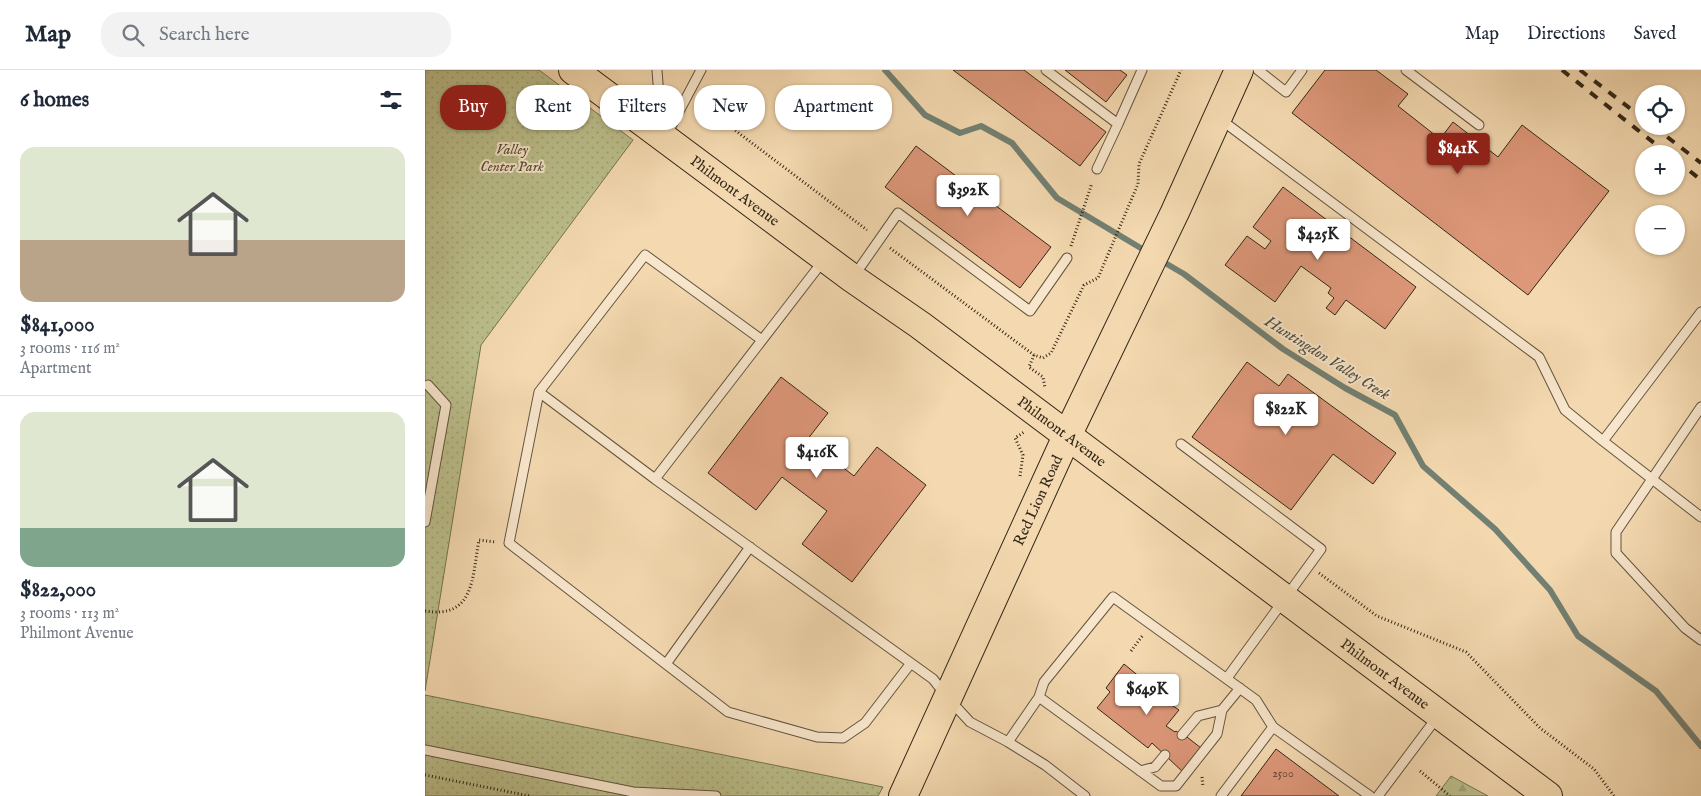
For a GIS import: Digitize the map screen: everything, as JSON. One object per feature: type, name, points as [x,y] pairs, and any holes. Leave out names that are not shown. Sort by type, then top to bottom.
[{"type":"main road","name":"Philmont Avenue","points":[[573,70],[852,278],[920,325],[1548,796]]},
{"type":"main road","name":"Red Lion Road","points":[[907,793],[947,697],[1067,436],[1158,248],[1239,70]]},
{"type":"lane","points":[[657,70],[659,134]]},
{"type":"lane","points":[[659,134],[680,112],[701,70]]},
{"type":"lane","points":[[1046,70],[1118,124]]},
{"type":"lane","points":[[1097,169],[1142,70]]},
{"type":"lane","points":[[1258,70],[1286,92],[1301,70]]},
{"type":"lane","points":[[1406,70],[1479,125]]},
{"type":"lane","points":[[1218,118],[1539,358],[1565,410],[1701,517]]},
{"type":"lane","points":[[852,278],[898,213],[1030,311],[1067,258]]},
{"type":"lane","points":[[762,340],[645,255],[539,392],[509,543],[728,712],[817,738],[843,738],[865,723],[911,663]]},
{"type":"lane","points":[[655,479],[825,257]]},
{"type":"lane","points":[[1603,441],[1701,312]]},
{"type":"lane","points":[[425,522],[446,405],[428,385]]},
{"type":"lane","points":[[539,392],[655,479],[933,679],[970,722],[1045,764],[1085,796]]},
{"type":"lane","points":[[1701,407],[1616,532],[1616,553],[1685,628],[1701,640]]},
{"type":"lane","points":[[1181,444],[1321,549],[1227,678]]},
{"type":"lane","points":[[665,664],[750,547]]},
{"type":"lane","points":[[1008,742],[1039,697],[1044,682],[1113,597],[1256,700],[1273,727],[1370,796]]},
{"type":"lane","points":[[1039,697],[1161,786],[1175,786],[1217,734],[1222,710],[1240,688]]},
{"type":"lane","points":[[1181,736],[1198,716],[1222,710]]},
{"type":"lane","points":[[1378,796],[1439,714]]},
{"type":"lane","points":[[1221,796],[1273,727]]},
{"type":"lane","points":[[425,760],[426,750],[633,794],[716,796]]},
{"type":"lane","points":[[1141,771],[1155,767],[1165,755]]},
{"type":"path","points":[[736,130],[919,271],[1034,355],[1043,358],[1051,353],[1084,285],[1098,278],[1138,184],[1139,164],[1181,70]]},
{"type":"path","points":[[1067,258],[1097,169]]},
{"type":"path","points":[[1034,355],[1029,367],[1043,376],[1045,388]]},
{"type":"path","points":[[425,611],[445,612],[456,608],[464,600],[469,589],[479,540],[509,543]]},
{"type":"path","points":[[1309,565],[1377,616],[1466,652],[1540,728],[1594,769],[1614,796]]},
{"type":"path","points":[[1420,771],[1450,796]]},
{"type":"path","points":[[425,775],[531,796]]},
{"type":"green space","name":"Valley Center Park","points":[[425,70],[539,70],[559,85],[516,85],[516,130],[590,130],[590,108],[600,115],[600,130],[620,130],[633,140],[481,345],[425,691]]},
{"type":"green space","points":[[425,695],[883,787],[878,796],[425,796]]},
{"type":"green space","points":[[1451,776],[1488,796],[1436,796]]},
{"type":"building","points":[[953,70],[1024,70],[1106,132],[1080,166]]},
{"type":"building","points":[[1065,70],[1120,70],[1127,75],[1106,102]]},
{"type":"building","points":[[1325,70],[1376,70],[1408,94],[1398,106],[1440,139],[1453,122],[1498,157],[1522,125],[1609,191],[1528,295],[1292,113]]},
{"type":"building","points":[[916,146],[1051,247],[1020,288],[885,187]]},
{"type":"building","points":[[1283,187],[1416,287],[1385,329],[1346,300],[1335,315],[1326,308],[1334,298],[1328,293],[1331,288],[1301,266],[1275,302],[1225,265],[1247,236],[1265,249],[1271,241],[1253,227]]},
{"type":"building","points":[[1247,362],[1279,386],[1288,374],[1396,453],[1373,484],[1333,454],[1291,510],[1192,437]]},
{"type":"building","points":[[781,377],[828,413],[807,440],[854,476],[877,447],[926,485],[852,582],[802,544],[827,511],[782,477],[756,510],[708,473]]},
{"type":"building","points":[[1124,664],[1152,687],[1153,679],[1172,693],[1170,704],[1179,710],[1166,726],[1187,737],[1201,748],[1183,772],[1152,743],[1148,748],[1097,708],[1110,692],[1106,688]]},
{"type":"building","points":[[1276,749],[1339,796],[1241,796]]},
{"type":"waterway","name":"Huntingdon Valley Creek","points":[[885,70],[925,115],[960,133],[981,126],[1012,143],[1057,198],[1149,253]]},
{"type":"waterway","name":"Huntingdon Valley Creek","points":[[1160,260],[1184,274],[1283,349],[1345,388],[1395,415],[1423,466],[1495,529],[1550,590],[1578,636],[1656,691],[1701,746]]},
{"type":"railway","points":[[1562,70],[1657,145]]},
{"type":"railway","points":[[1580,70],[1635,112]]},
{"type":"railway","points":[[1665,135],[1701,163]]},
{"type":"railway","points":[[1685,167],[1701,180]]}]
